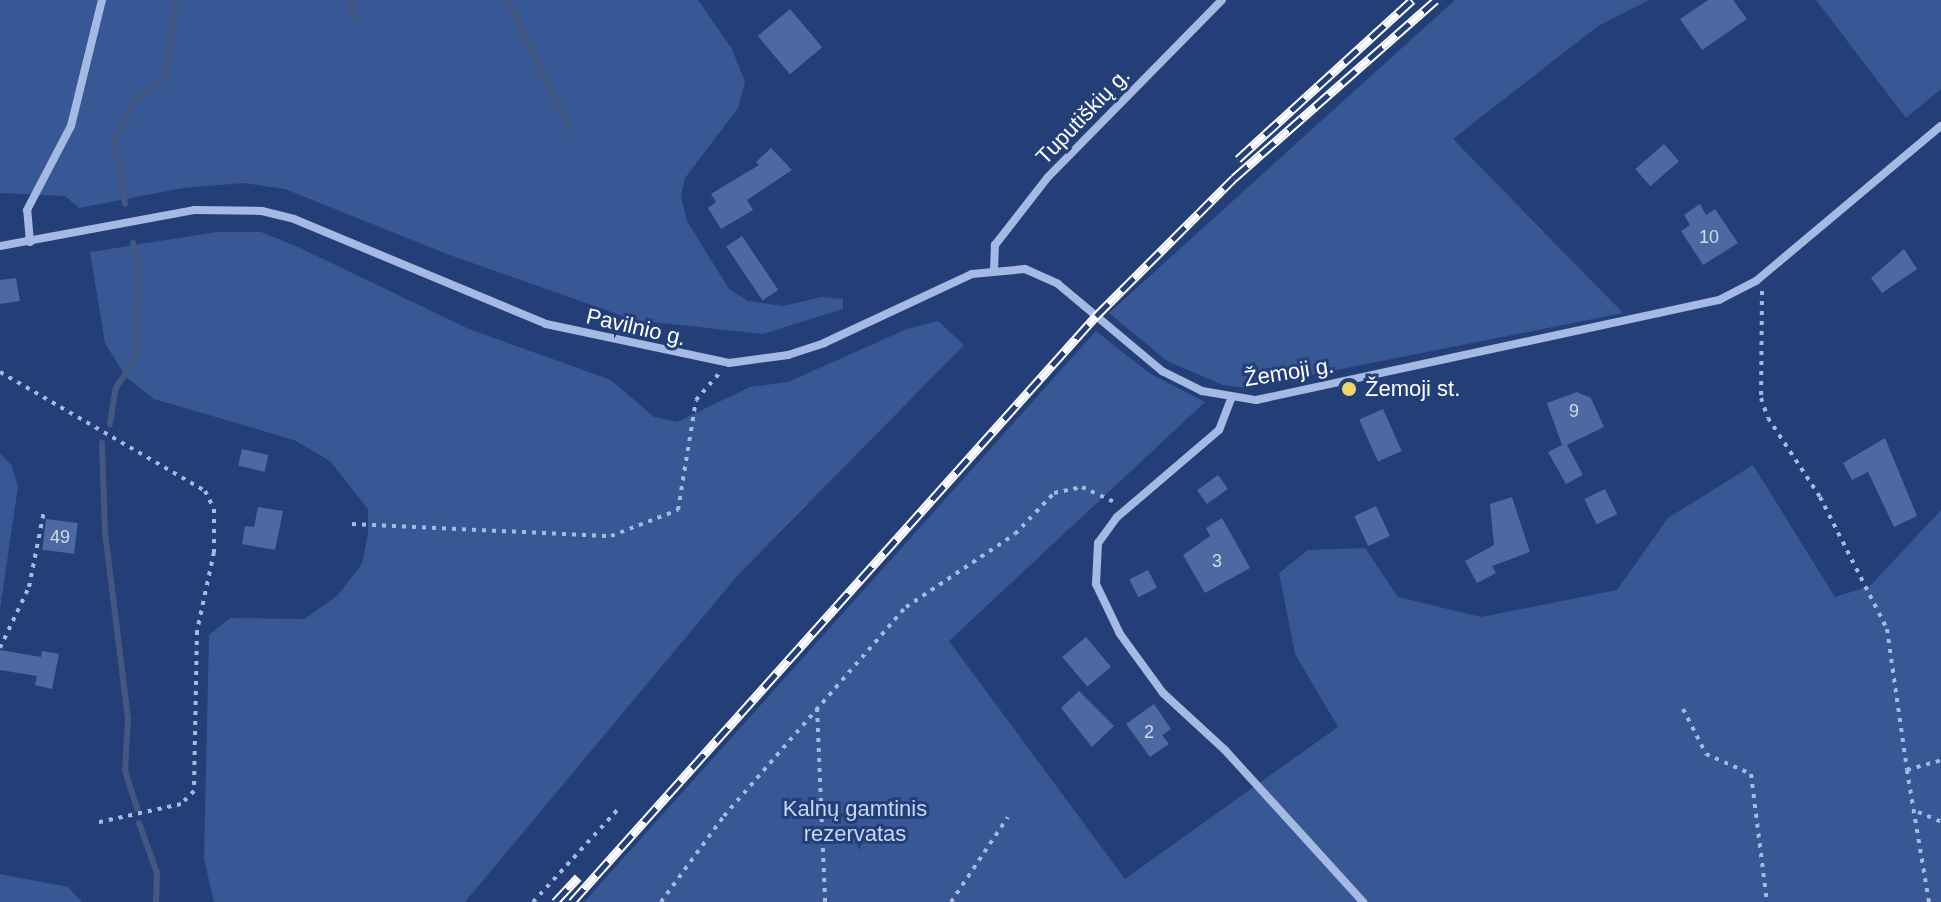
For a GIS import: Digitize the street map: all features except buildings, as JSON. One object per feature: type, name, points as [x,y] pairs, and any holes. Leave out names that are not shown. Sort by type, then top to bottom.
[{"type":"street","points":[[30,242],[27,210],[71,126],[102,0]]},
{"type":"street","name":"Tuputiškių g.","points":[[994,271],[995,245],[1048,177],[1222,0]]},
{"type":"street","name":"Žemoji g.","points":[[1363,902],[1224,749],[1163,693],[1120,634],[1104,605],[1094,567],[1098,543],[1126,509],[1219,430],[1231,399],[1286,396],[1664,315],[1719,300],[1756,281],[1941,126]]},
{"type":"street","name":"Pavilnio g.","points":[[0,246],[194,210],[262,211],[294,219],[546,324],[629,346],[729,363],[788,355],[824,343],[943,284],[994,271],[1025,269],[1045,275],[1162,371],[1231,399]]},
{"type":"path","points":[[1756,281],[1765,306],[1761,398],[1768,418],[1820,497],[1887,629],[1907,770],[1918,812],[1929,902]]},
{"type":"path","points":[[352,524],[611,536],[678,510],[696,400],[729,363]]},
{"type":"path","points":[[0,372],[205,491],[214,509],[214,552],[197,631],[194,791],[181,804],[95,823]]},
{"type":"path","points":[[661,902],[724,816],[816,706],[866,658],[906,607],[1015,534],[1054,493],[1082,487],[1126,509]]},
{"type":"path","points":[[0,648],[29,587],[44,511]]},
{"type":"path","points":[[816,706],[825,902]]},
{"type":"path","points":[[1683,709],[1706,754],[1751,774],[1767,902]]},
{"type":"path","points":[[1907,770],[1941,760]]},
{"type":"path","points":[[533,902],[619,808]]},
{"type":"path","points":[[1918,812],[1941,822]]},
{"type":"path","points":[[951,902],[1008,817]]},
{"type":"green space","points":[[0,0],[698,0],[732,49],[745,82],[738,108],[685,178],[681,197],[687,221],[729,289],[748,301],[783,306],[821,297],[843,299],[843,309],[763,334],[634,320],[447,254],[285,189],[244,183],[183,188],[79,208],[65,196],[0,193]]},
{"type":"green space","points":[[1455,0],[1649,0],[1598,26],[1453,139],[1623,313],[1246,388],[1223,385],[1167,361],[1109,313]]},
{"type":"green space","points":[[1816,0],[1941,0],[1941,89],[1906,118]]},
{"type":"green space","points":[[217,232],[261,232],[298,247],[469,329],[611,380],[654,417],[677,422],[750,387],[788,382],[907,329],[938,321],[964,345],[738,575],[465,902],[214,902],[204,859],[209,635],[230,618],[304,619],[337,596],[362,564],[368,533],[368,509],[330,461],[294,440],[154,399],[125,376],[105,343],[90,252]]},
{"type":"green space","name":"Kalnų gamtinis rezervatas","points":[[1096,331],[1149,373],[1205,402],[949,641],[1125,879],[1338,727],[1295,654],[1279,573],[1308,550],[1365,548],[1398,597],[1481,617],[1617,590],[1668,518],[1753,465],[1835,597],[1870,586],[1941,510],[1941,902],[584,902]]},
{"type":"green space","points":[[0,453],[12,466],[18,487],[0,609]]},
{"type":"green space","points":[[0,874],[68,887],[82,902],[0,902]]},
{"type":"waterway","points":[[125,204],[115,140],[133,102],[166,76],[176,0]]},
{"type":"waterway","points":[[351,0],[354,21]]},
{"type":"waterway","points":[[507,0],[570,129]]},
{"type":"waterway","points":[[110,424],[116,388],[136,357],[138,263],[133,243]]},
{"type":"waterway","points":[[102,443],[105,532],[128,718],[125,771],[137,809]]},
{"type":"waterway","points":[[139,823],[157,873],[156,902]]},
{"type":"railway","points":[[1238,159],[1412,0]]},
{"type":"railway","points":[[572,902],[1096,316],[1234,178],[1436,0]]},
{"type":"railway","points":[[555,902],[578,877]]},
{"type":"place","name":"Žemoji st.","points":[[1349,389]]}]
